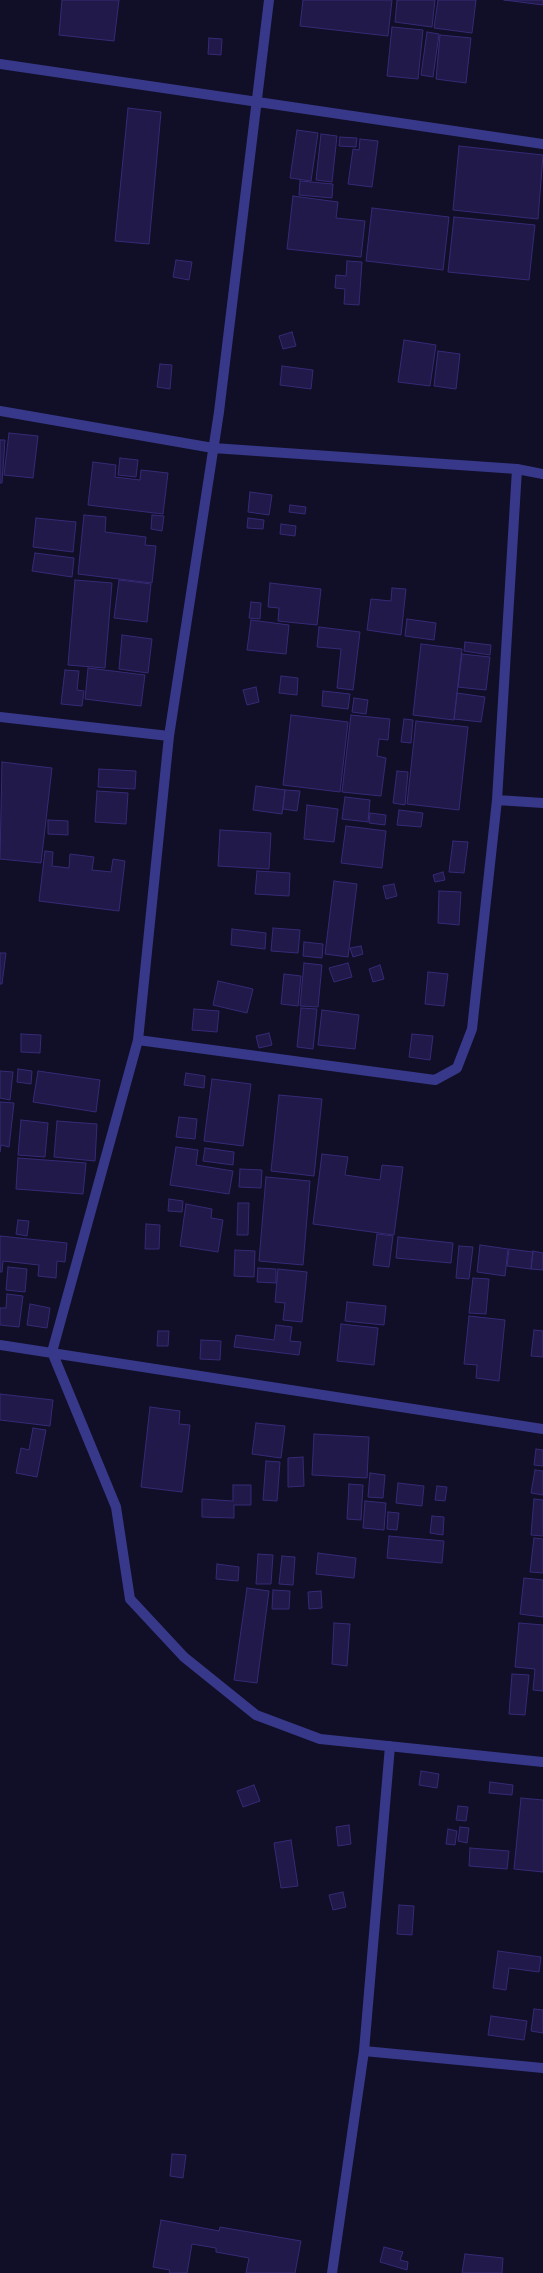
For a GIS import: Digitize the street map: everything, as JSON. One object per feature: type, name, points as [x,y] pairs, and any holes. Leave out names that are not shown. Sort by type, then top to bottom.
[{"type":"street","points":[[269,0],[258,102],[219,412],[169,736],[138,1040],[52,1352],[116,1507],[130,1599],[184,1658],[256,1715],[320,1739],[543,1762]]},
{"type":"street","points":[[0,64],[543,144]]},
{"type":"street","points":[[0,411],[213,448],[517,469],[543,474]]},
{"type":"street","points":[[138,1040],[435,1080],[457,1068],[472,1029],[497,800],[517,469]]},
{"type":"street","points":[[0,717],[169,736]]},
{"type":"street","points":[[497,800],[543,803]]},
{"type":"street","points":[[0,1345],[543,1430]]},
{"type":"street","points":[[332,2273],[364,2051],[390,1746]]},
{"type":"street","points":[[364,2051],[543,2068]]},
{"type":"building","points":[[62,0],[119,0],[114,41],[59,35]]},
{"type":"building","points":[[303,0],[392,0],[388,36],[300,26]]},
{"type":"building","points":[[397,0],[435,0],[432,27],[395,22]]},
{"type":"building","points":[[438,0],[476,0],[472,33],[434,28]]},
{"type":"building","points":[[504,0],[543,0],[543,5]]},
{"type":"building","points":[[392,27],[423,30],[418,79],[387,76]]},
{"type":"building","points":[[427,32],[439,34],[433,77],[421,75]]},
{"type":"building","points":[[440,35],[471,38],[466,83],[436,79]]},
{"type":"building","points":[[209,38],[222,39],[221,55],[208,54]]},
{"type":"building","points":[[128,108],[161,112],[149,244],[115,241]]},
{"type":"building","points":[[297,130],[318,133],[311,181],[290,178]]},
{"type":"building","points":[[321,134],[337,136],[332,182],[316,180]]},
{"type":"building","points":[[340,137],[357,138],[356,147],[339,146]]},
{"type":"building","points":[[360,139],[378,141],[372,187],[348,184],[353,149],[359,150]]},
{"type":"building","points":[[459,146],[543,155],[538,219],[453,210]]},
{"type":"building","points":[[300,181],[333,184],[332,198],[299,195]]},
{"type":"building","points":[[293,196],[338,202],[336,218],[365,221],[361,257],[287,249]]},
{"type":"building","points":[[372,208],[449,217],[443,270],[366,261]]},
{"type":"building","points":[[454,217],[535,225],[529,280],[448,272]]},
{"type":"building","points":[[176,260],[192,262],[189,280],[173,277]]},
{"type":"building","points":[[347,261],[362,262],[359,305],[344,304],[345,289],[335,288],[336,275],[346,276]]},
{"type":"building","points":[[292,332],[296,346],[283,349],[279,336]]},
{"type":"building","points":[[404,340],[436,345],[430,386],[398,382]]},
{"type":"building","points":[[438,351],[460,354],[456,389],[434,386]]},
{"type":"building","points":[[160,364],[172,365],[170,389],[157,387]]},
{"type":"building","points":[[282,366],[313,370],[311,389],[280,385]]},
{"type":"building","points":[[9,433],[38,436],[33,478],[4,475]]},
{"type":"building","points":[[0,440],[5,440],[2,483],[0,483]]},
{"type":"building","points":[[120,458],[138,460],[136,477],[118,475]]},
{"type":"building","points":[[93,462],[116,465],[115,477],[140,480],[141,470],[168,473],[163,514],[88,505]]},
{"type":"building","points":[[250,492],[272,495],[269,515],[248,512]]},
{"type":"building","points":[[290,505],[306,507],[305,514],[289,512]]},
{"type":"building","points":[[84,515],[106,517],[105,532],[146,537],[145,545],[156,546],[152,583],[78,574]]},
{"type":"building","points":[[152,515],[164,516],[162,531],[151,529]]},
{"type":"building","points":[[36,518],[76,522],[73,552],[33,547]]},
{"type":"building","points":[[248,518],[264,520],[263,529],[247,528]]},
{"type":"building","points":[[281,524],[296,526],[295,536],[280,534]]},
{"type":"building","points":[[35,553],[74,558],[72,577],[32,571]]},
{"type":"building","points":[[75,580],[112,583],[105,668],[68,665]]},
{"type":"building","points":[[119,580],[151,584],[147,622],[114,618]]},
{"type":"building","points":[[270,583],[321,589],[317,625],[278,621],[279,608],[268,607]]},
{"type":"building","points":[[392,588],[406,589],[401,635],[367,630],[371,599],[391,601]]},
{"type":"building","points":[[251,602],[261,603],[260,619],[249,618]]},
{"type":"building","points":[[407,619],[436,623],[434,640],[405,636]]},
{"type":"building","points":[[251,620],[289,625],[286,654],[247,650]]},
{"type":"building","points":[[319,627],[360,632],[353,690],[337,688],[341,649],[317,647]]},
{"type":"building","points":[[122,635],[152,639],[148,673],[119,669]]},
{"type":"building","points":[[465,642],[491,645],[490,655],[464,651]]},
{"type":"building","points":[[421,644],[462,649],[454,720],[413,715]]},
{"type":"building","points":[[462,654],[490,657],[486,690],[458,687]]},
{"type":"building","points":[[88,668],[145,675],[141,706],[85,699]]},
{"type":"building","points":[[65,670],[79,671],[77,690],[84,691],[82,706],[61,704]]},
{"type":"building","points":[[281,676],[298,678],[297,695],[279,693]]},
{"type":"building","points":[[256,687],[259,702],[247,705],[243,690]]},
{"type":"building","points":[[323,691],[350,694],[348,709],[322,706]]},
{"type":"building","points":[[457,693],[485,697],[481,722],[454,719]]},
{"type":"building","points":[[354,698],[368,700],[366,714],[352,712]]},
{"type":"building","points":[[291,715],[348,722],[340,792],[283,785]]},
{"type":"building","points":[[351,715],[390,719],[388,740],[379,739],[377,756],[386,758],[381,796],[342,792]]},
{"type":"building","points":[[404,719],[413,720],[411,743],[401,742]]},
{"type":"building","points":[[416,721],[468,727],[459,810],[407,804]]},
{"type":"building","points":[[2,762],[52,768],[41,863],[0,859]]},
{"type":"building","points":[[99,769],[136,771],[135,789],[98,787]]},
{"type":"building","points":[[397,771],[408,772],[405,805],[393,803]]},
{"type":"building","points":[[256,786],[285,790],[282,814],[253,810]]},
{"type":"building","points":[[285,790],[300,791],[297,811],[283,809]]},
{"type":"building","points":[[97,791],[128,793],[126,824],[95,822]]},
{"type":"building","points":[[345,797],[370,800],[368,822],[342,819]]},
{"type":"building","points":[[307,805],[338,809],[334,842],[304,839]]},
{"type":"building","points":[[399,810],[423,813],[421,827],[397,825]]},
{"type":"building","points":[[370,813],[386,815],[385,825],[369,823]]},
{"type":"building","points":[[48,820],[68,821],[68,835],[48,834]]},
{"type":"building","points":[[346,826],[386,831],[382,868],[341,863]]},
{"type":"building","points":[[220,830],[271,833],[269,869],[218,866]]},
{"type":"building","points":[[453,841],[468,842],[464,873],[449,872]]},
{"type":"building","points":[[45,851],[53,852],[52,866],[69,868],[70,854],[94,857],[92,870],[111,872],[113,859],[125,861],[119,911],[39,901]]},
{"type":"building","points":[[257,871],[290,873],[289,896],[255,894]]},
{"type":"building","points":[[443,872],[445,880],[435,882],[433,875]]},
{"type":"building","points":[[334,881],[357,884],[348,957],[325,954]]},
{"type":"building","points":[[394,884],[397,896],[386,899],[383,886]]},
{"type":"building","points":[[439,891],[461,892],[459,925],[438,923]]},
{"type":"building","points":[[273,928],[300,930],[298,953],[271,951]]},
{"type":"building","points":[[232,929],[266,933],[265,949],[231,945]]},
{"type":"building","points":[[304,942],[323,944],[322,958],[303,956]]},
{"type":"building","points":[[361,946],[363,954],[353,957],[350,948]]},
{"type":"building","points":[[0,953],[6,953],[2,984],[0,984]]},
{"type":"building","points":[[304,963],[322,965],[318,1007],[300,1006]]},
{"type":"building","points":[[348,963],[352,977],[334,982],[329,968]]},
{"type":"building","points":[[380,965],[384,979],[373,982],[369,969]]},
{"type":"building","points":[[428,972],[448,974],[444,1006],[425,1004]]},
{"type":"building","points":[[284,974],[301,976],[298,1006],[281,1004]]},
{"type":"building","points":[[218,981],[253,989],[247,1013],[213,1005]]},
{"type":"building","points":[[301,1008],[317,1009],[313,1049],[297,1047]]},
{"type":"building","points":[[194,1009],[219,1011],[217,1032],[192,1030]]},
{"type":"building","points":[[322,1010],[359,1015],[355,1049],[318,1045]]},
{"type":"building","points":[[269,1033],[272,1045],[259,1048],[256,1036]]},
{"type":"building","points":[[21,1034],[41,1035],[40,1053],[21,1052]]},
{"type":"building","points":[[412,1034],[433,1036],[430,1060],[409,1057]]},
{"type":"building","points":[[18,1069],[32,1071],[31,1084],[17,1082]]},
{"type":"building","points":[[0,1071],[13,1072],[10,1100],[0,1098]]},
{"type":"building","points":[[38,1071],[100,1080],[96,1112],[33,1102]]},
{"type":"building","points":[[186,1073],[205,1076],[204,1088],[184,1085]]},
{"type":"building","points":[[212,1079],[251,1084],[243,1146],[204,1141]]},
{"type":"building","points":[[279,1095],[322,1099],[314,1176],[271,1171]]},
{"type":"building","points":[[0,1102],[14,1103],[9,1147],[1,1145],[0,1152]]},
{"type":"building","points":[[179,1117],[197,1119],[195,1139],[176,1137]]},
{"type":"building","points":[[21,1120],[48,1123],[45,1157],[18,1155]]},
{"type":"building","points":[[57,1121],[97,1124],[95,1161],[54,1157]]},
{"type":"building","points":[[176,1147],[198,1150],[196,1165],[233,1171],[229,1194],[170,1185]]},
{"type":"building","points":[[205,1148],[234,1152],[233,1165],[203,1161]]},
{"type":"building","points":[[322,1154],[348,1157],[345,1175],[380,1180],[382,1165],[403,1167],[394,1235],[313,1224]]},
{"type":"building","points":[[18,1158],[86,1163],[83,1194],[16,1189]]},
{"type":"building","points":[[240,1169],[262,1170],[261,1188],[239,1187]]},
{"type":"building","points":[[266,1177],[310,1181],[303,1265],[259,1261]]},
{"type":"building","points":[[169,1199],[183,1201],[182,1212],[168,1211]]},
{"type":"building","points":[[238,1203],[249,1203],[248,1235],[237,1235]]},
{"type":"building","points":[[186,1204],[212,1209],[211,1218],[223,1220],[218,1252],[180,1246]]},
{"type":"building","points":[[18,1220],[29,1221],[27,1236],[16,1234]]},
{"type":"building","points":[[146,1224],[160,1225],[159,1249],[145,1249]]},
{"type":"building","points":[[377,1234],[393,1236],[389,1267],[373,1265]]},
{"type":"building","points":[[0,1236],[67,1243],[65,1262],[57,1261],[56,1278],[38,1276],[39,1265],[3,1261],[2,1272],[0,1272]]},
{"type":"building","points":[[398,1237],[453,1243],[451,1263],[396,1258]]},
{"type":"building","points":[[480,1245],[508,1249],[505,1276],[477,1272]]},
{"type":"building","points":[[459,1246],[473,1247],[469,1279],[456,1278]]},
{"type":"building","points":[[509,1249],[533,1252],[531,1269],[507,1266]]},
{"type":"building","points":[[235,1250],[255,1251],[254,1277],[234,1276]]},
{"type":"building","points":[[533,1251],[543,1253],[543,1270],[531,1269]]},
{"type":"building","points":[[8,1267],[27,1269],[25,1292],[6,1290]]},
{"type":"building","points":[[258,1268],[276,1269],[276,1283],[257,1282]]},
{"type":"building","points":[[278,1269],[307,1272],[302,1322],[283,1320],[285,1303],[275,1302]]},
{"type":"building","points":[[473,1278],[489,1279],[486,1314],[469,1313]]},
{"type":"building","points":[[7,1294],[23,1296],[19,1327],[0,1325],[0,1308],[6,1308]]},
{"type":"building","points":[[347,1302],[386,1306],[384,1325],[345,1321]]},
{"type":"building","points":[[30,1304],[50,1308],[47,1328],[27,1325]]},
{"type":"building","points":[[469,1316],[505,1320],[499,1381],[476,1378],[477,1365],[464,1364]]},
{"type":"building","points":[[341,1324],[378,1328],[374,1365],[337,1361]]},
{"type":"building","points":[[276,1325],[292,1327],[290,1341],[301,1342],[299,1355],[234,1347],[236,1335],[274,1340]]},
{"type":"building","points":[[534,1330],[543,1331],[543,1357],[531,1356]]},
{"type":"building","points":[[158,1331],[169,1331],[168,1346],[157,1346]]},
{"type":"building","points":[[201,1340],[221,1341],[220,1360],[200,1359]]},
{"type":"building","points":[[0,1394],[53,1400],[50,1426],[0,1420]]},
{"type":"building","points":[[150,1407],[180,1411],[179,1424],[190,1425],[182,1492],[141,1487]]},
{"type":"building","points":[[256,1423],[285,1426],[281,1458],[252,1454]]},
{"type":"building","points":[[33,1428],[46,1430],[37,1477],[16,1473],[21,1448],[29,1450]]},
{"type":"building","points":[[314,1434],[369,1437],[367,1478],[312,1475]]},
{"type":"building","points":[[536,1449],[543,1450],[543,1466],[534,1465]]},
{"type":"building","points":[[303,1457],[304,1486],[288,1487],[288,1458]]},
{"type":"building","points":[[266,1461],[280,1462],[277,1501],[263,1500]]},
{"type":"building","points":[[535,1470],[543,1471],[543,1495],[531,1493]]},
{"type":"building","points":[[370,1473],[385,1475],[383,1498],[368,1497]]},
{"type":"building","points":[[398,1483],[424,1486],[422,1506],[396,1503]]},
{"type":"building","points":[[349,1484],[363,1485],[361,1520],[347,1519]]},
{"type":"building","points":[[233,1485],[251,1485],[251,1505],[234,1505],[234,1518],[202,1517],[202,1499],[233,1501]]},
{"type":"building","points":[[437,1486],[447,1487],[445,1501],[435,1500]]},
{"type":"building","points":[[534,1499],[543,1500],[543,1536],[531,1535]]},
{"type":"building","points":[[365,1501],[386,1503],[384,1530],[363,1528]]},
{"type":"building","points":[[388,1512],[399,1513],[397,1530],[387,1529]]},
{"type":"building","points":[[432,1516],[444,1517],[443,1535],[430,1533]]},
{"type":"building","points":[[389,1536],[444,1541],[442,1563],[387,1558]]},
{"type":"building","points":[[534,1538],[543,1539],[543,1573],[530,1572]]},
{"type":"building","points":[[318,1553],[356,1558],[354,1578],[316,1574]]},
{"type":"building","points":[[258,1554],[273,1555],[271,1584],[256,1584]]},
{"type":"building","points":[[282,1556],[295,1557],[293,1585],[279,1584]]},
{"type":"building","points":[[217,1564],[239,1567],[238,1581],[216,1579]]},
{"type":"building","points":[[524,1578],[543,1580],[543,1617],[520,1614]]},
{"type":"building","points":[[247,1588],[269,1591],[257,1683],[234,1680]]},
{"type":"building","points":[[273,1590],[290,1591],[289,1609],[272,1609]]},
{"type":"building","points":[[321,1591],[322,1608],[309,1609],[308,1592]]},
{"type":"building","points":[[334,1623],[350,1624],[347,1666],[332,1664]]},
{"type":"building","points":[[519,1623],[543,1625],[543,1691],[533,1690],[535,1669],[515,1667]]},
{"type":"building","points":[[512,1674],[529,1675],[525,1715],[509,1714]]},
{"type":"building","points":[[421,1771],[439,1774],[437,1788],[419,1785]]},
{"type":"building","points":[[490,1782],[513,1785],[512,1795],[489,1793]]},
{"type":"building","points":[[254,1785],[260,1801],[243,1807],[237,1791]]},
{"type":"building","points":[[521,1798],[543,1800],[543,1872],[514,1869]]},
{"type":"building","points":[[458,1806],[468,1807],[466,1821],[456,1820]]},
{"type":"building","points":[[349,1825],[351,1844],[338,1846],[336,1827]]},
{"type":"building","points":[[460,1827],[469,1828],[467,1843],[458,1841]]},
{"type":"building","points":[[448,1829],[457,1831],[455,1845],[446,1844]]},
{"type":"building","points":[[291,1840],[298,1886],[281,1888],[274,1843]]},
{"type":"building","points":[[470,1848],[509,1851],[507,1869],[469,1866]]},
{"type":"building","points":[[343,1892],[346,1907],[333,1910],[329,1895]]},
{"type":"building","points":[[399,1905],[414,1906],[412,1935],[397,1934]]},
{"type":"building","points":[[498,1951],[541,1957],[539,1972],[509,1968],[506,1990],[493,1988]]},
{"type":"building","points":[[534,2009],[543,2010],[543,2033],[531,2031]]},
{"type":"building","points":[[491,2016],[527,2021],[524,2040],[488,2035]]},
{"type":"building","points":[[172,2154],[186,2155],[183,2178],[170,2176]]},
{"type":"building","points":[[161,2220],[219,2231],[220,2227],[301,2241],[295,2273],[246,2273],[249,2258],[216,2252],[216,2248],[192,2244],[187,2273],[169,2273],[170,2270],[153,2267]]},
{"type":"building","points":[[384,2247],[403,2252],[400,2260],[408,2262],[407,2270],[380,2262]]},
{"type":"building","points":[[465,2254],[503,2258],[502,2273],[462,2273]]}]
